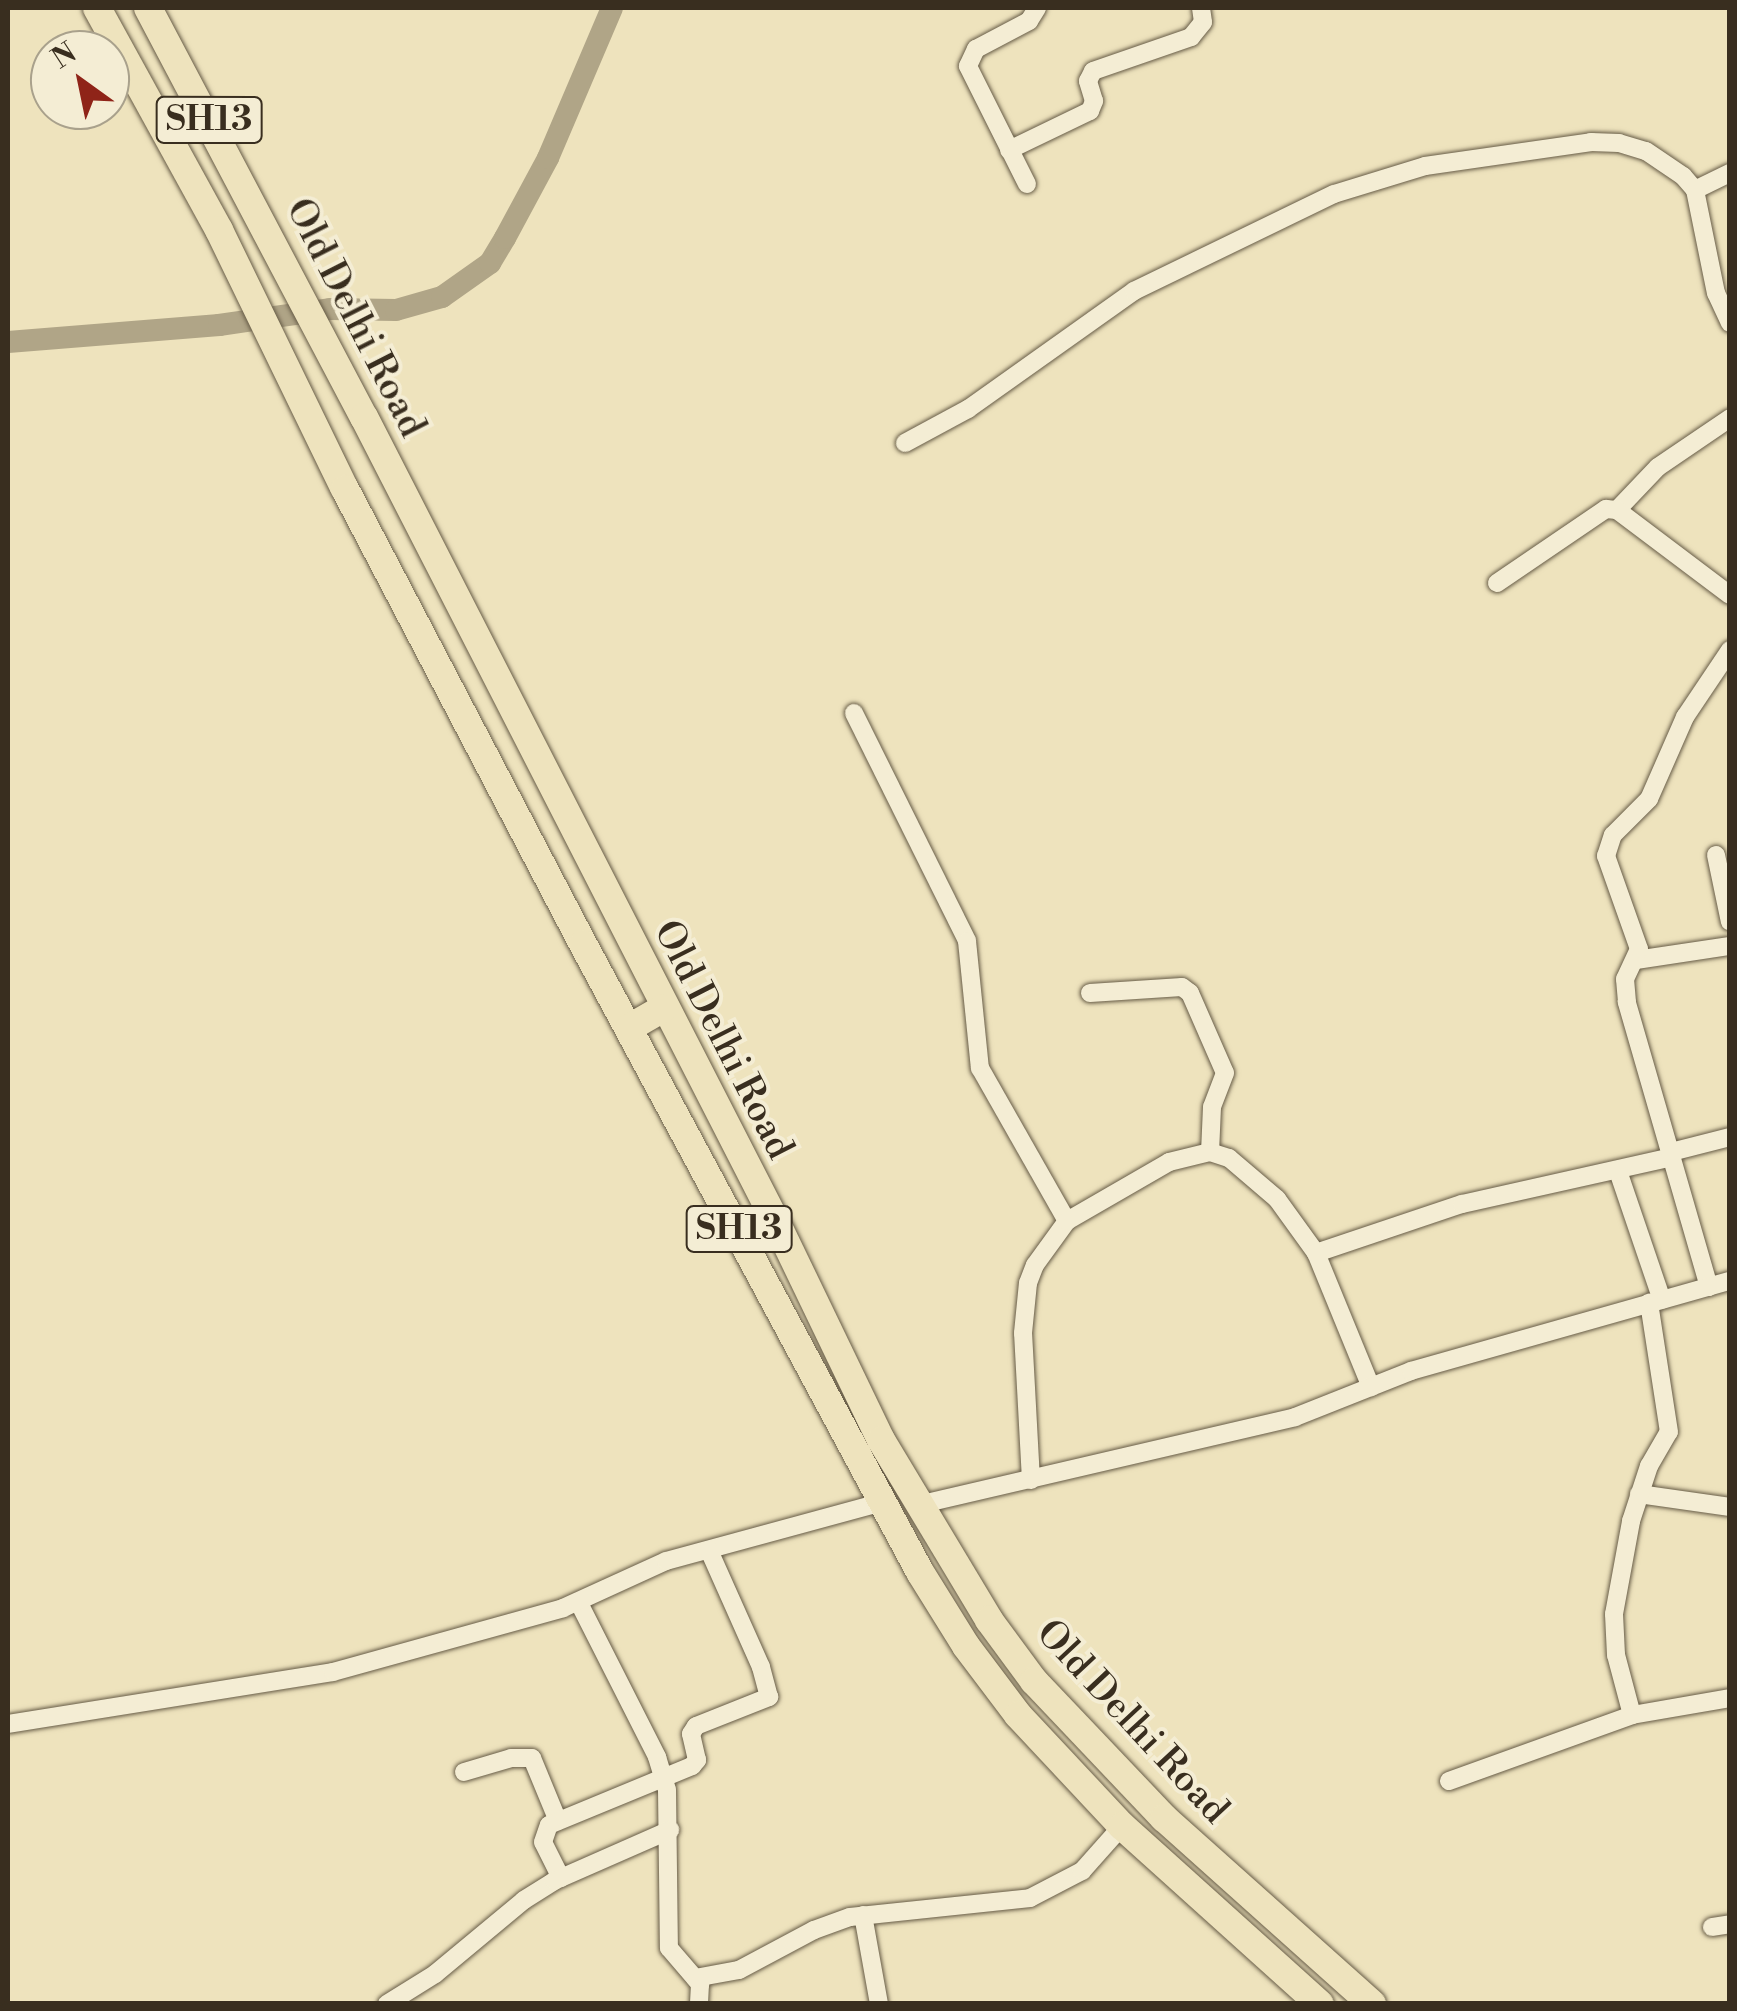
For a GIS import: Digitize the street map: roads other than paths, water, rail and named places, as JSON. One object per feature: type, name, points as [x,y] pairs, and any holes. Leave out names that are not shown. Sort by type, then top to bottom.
[{"type":"main road","name":"Old Delhi Road","points":[[97,8],[219,230],[281,361],[629,1028],[793,1331],[880,1504],[966,1646],[997,1688],[1122,1826],[1320,2004]]},
{"type":"main road","name":"Old Delhi Road","points":[[148,8],[270,233],[918,1505],[989,1620],[1034,1681],[1083,1736],[1164,1818],[1372,2004]]},
{"type":"main road","points":[[629,1028],[663,1008]]},
{"type":"street","points":[[1027,184],[970,76],[968,56],[1030,21],[1037,8]]},
{"type":"street","points":[[1009,150],[1090,111],[1094,101],[1088,81],[1094,71],[1191,37],[1203,22],[1201,8]]},
{"type":"street","points":[[904,443],[968,409],[1134,291],[1334,194],[1426,166],[1590,142],[1619,143],[1646,151],[1684,176],[1695,190],[1730,323]]},
{"type":"street","points":[[1695,190],[1730,173]]},
{"type":"street","points":[[1497,583],[1593,513],[1618,510],[1658,467],[1730,418]]},
{"type":"street","points":[[1618,510],[1730,595]]},
{"type":"street","points":[[1709,1287],[1624,988],[1636,960],[1637,938],[1606,856],[1607,846],[1643,808],[1685,717],[1730,650]]},
{"type":"street","points":[[854,713],[967,941],[980,1068],[1067,1220]]},
{"type":"street","points":[[1716,856],[1730,922]]},
{"type":"street","points":[[1636,960],[1730,946]]},
{"type":"street","points":[[1090,993],[1182,988],[1190,993],[1224,1073],[1212,1107],[1210,1152]]},
{"type":"street","points":[[1316,1254],[1462,1204],[1618,1171],[1730,1137]]},
{"type":"street","points":[[1031,1480],[1024,1333],[1026,1295],[1047,1243],[1067,1220],[1169,1162],[1210,1152],[1249,1172],[1291,1216],[1316,1254],[1371,1387]]},
{"type":"street","points":[[1618,1171],[1655,1301],[1669,1432],[1639,1494],[1626,1538],[1614,1614],[1616,1655],[1632,1715]]},
{"type":"street","points":[[918,1505],[1280,1421],[1411,1371],[1730,1281]]},
{"type":"street","points":[[1639,1494],[1730,1506]]},
{"type":"street","points":[[8,1724],[333,1672],[579,1603],[647,1568],[880,1504]]},
{"type":"street","points":[[561,1878],[543,1842],[544,1832],[558,1821],[682,1772],[697,1760],[691,1734],[704,1720],[761,1704],[769,1697],[756,1655],[709,1550]]},
{"type":"street","points":[[579,1603],[663,1777],[670,1830],[669,1948],[700,1984],[699,2004]]},
{"type":"street","points":[[1449,1781],[1632,1715],[1730,1698]]},
{"type":"street","points":[[464,1772],[512,1758],[532,1758],[558,1821]]},
{"type":"street","points":[[696,1978],[739,1970],[814,1930],[862,1915],[1030,1898],[1082,1871],[1122,1826]]},
{"type":"street","points":[[388,2004],[435,1974],[524,1900],[561,1878],[670,1830]]},
{"type":"street","points":[[862,1915],[880,2004]]},
{"type":"waterway","points":[[8,342],[219,325],[330,309],[396,310],[442,297],[490,263],[505,238],[548,158],[612,8]]}]
